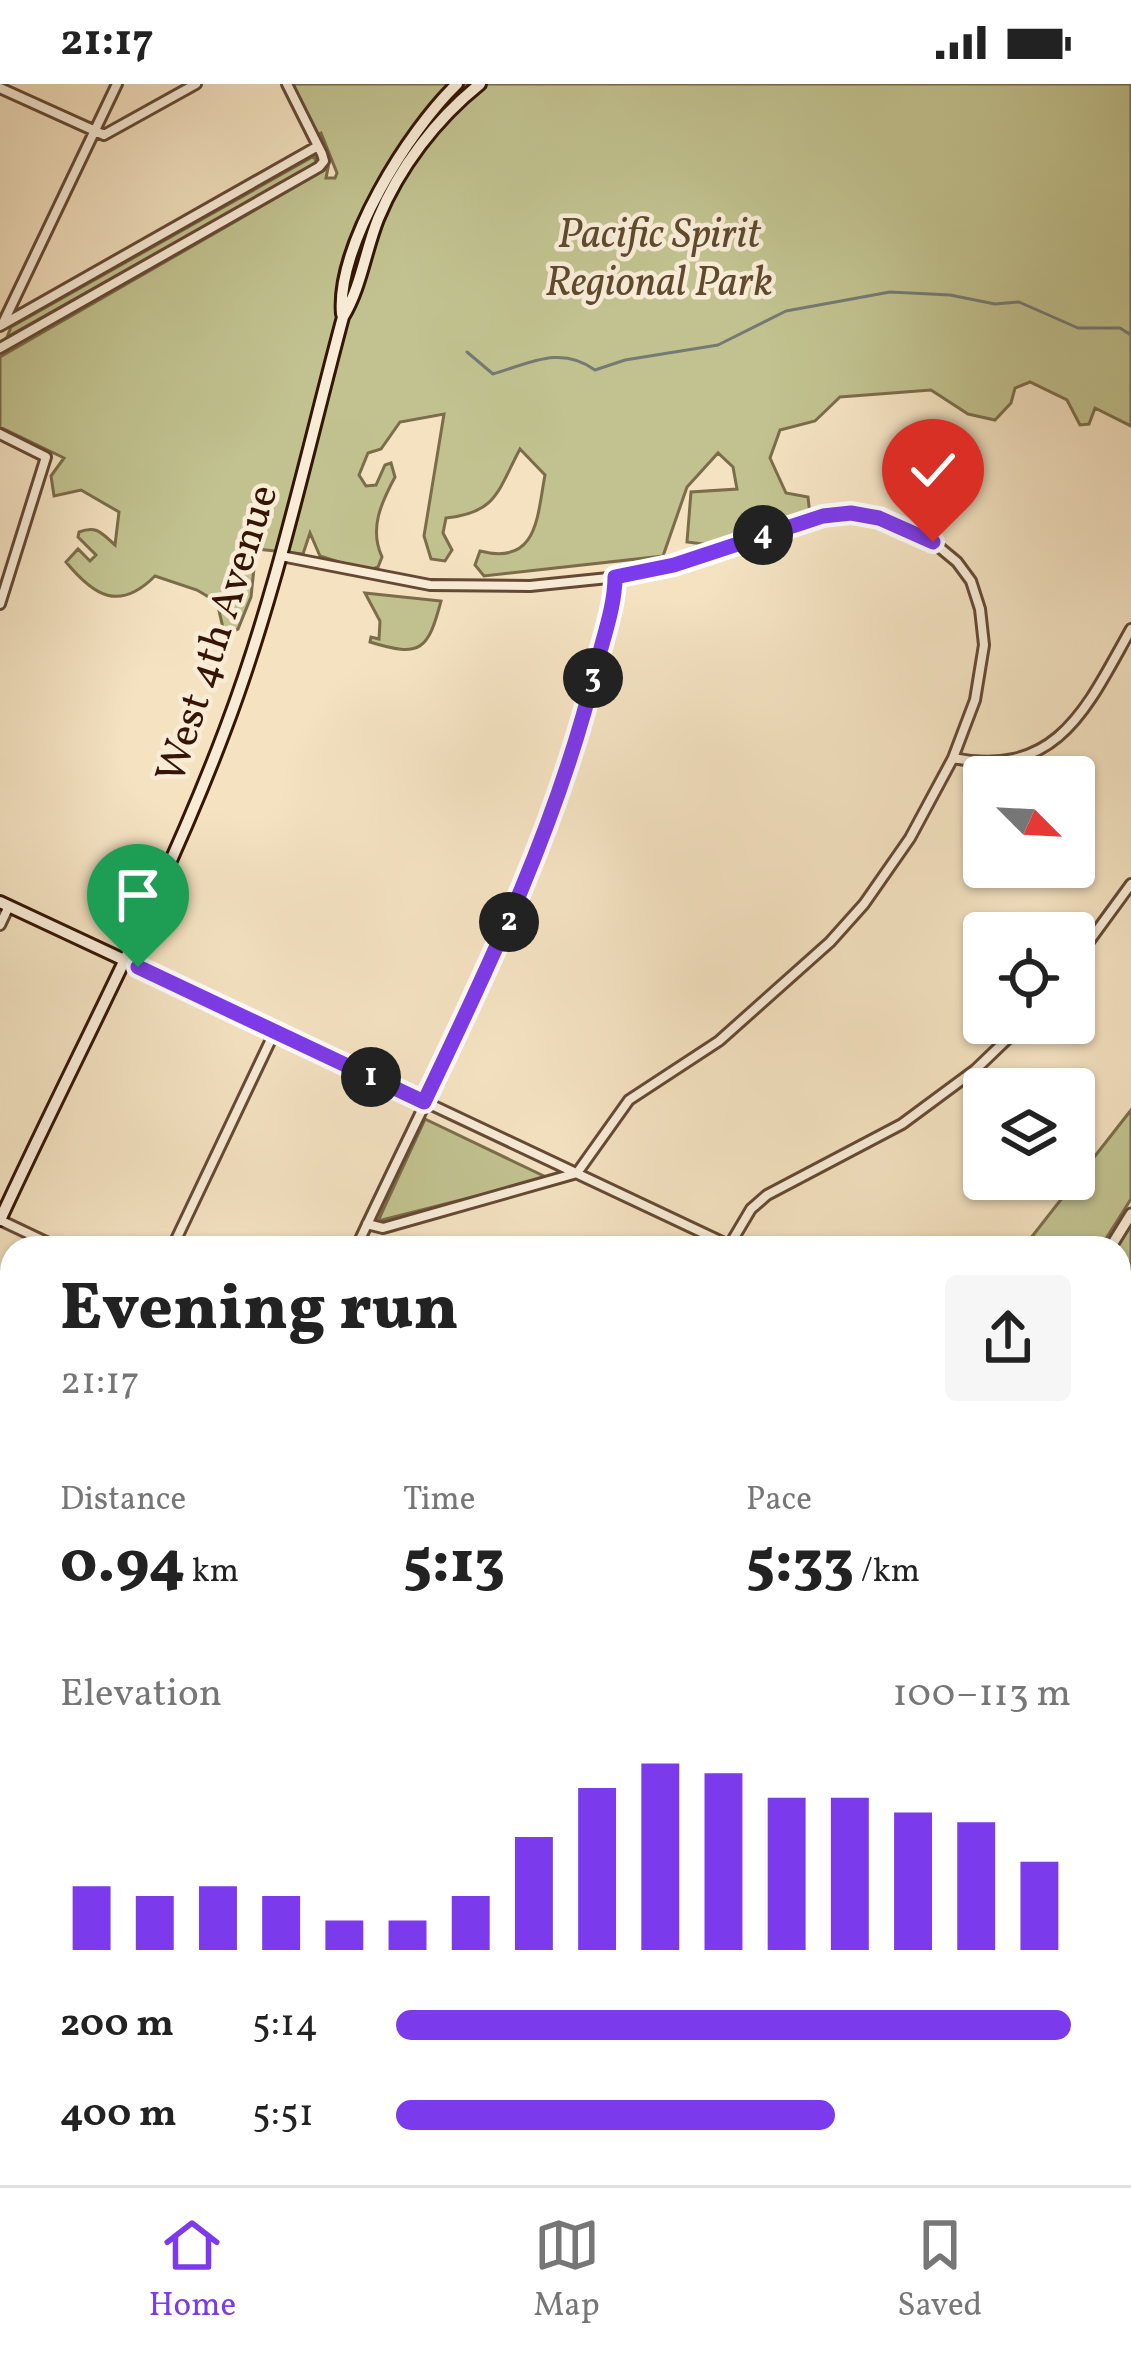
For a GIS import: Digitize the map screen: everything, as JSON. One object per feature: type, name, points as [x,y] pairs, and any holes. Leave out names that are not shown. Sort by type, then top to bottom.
[{"type":"main road","points":[[343,317],[341,301],[351,263],[379,191],[412,135],[457,84]]},
{"type":"main road","points":[[343,317],[389,196],[430,134],[480,84]]},
{"type":"main road","name":"West 4th Avenue","points":[[0,1220],[212,764],[242,685],[280,556],[343,317]]},
{"type":"main road","points":[[4,904],[122,959]]},
{"type":"street","points":[[1,327],[116,84]]},
{"type":"street","points":[[0,88],[104,136],[196,84]]},
{"type":"street","points":[[0,348],[324,161],[287,84]]},
{"type":"street","points":[[1,327],[318,146]]},
{"type":"street","points":[[0,434],[46,457],[0,604]]},
{"type":"street","points":[[280,556],[430,585],[530,586],[674,565],[823,516],[851,513],[879,518],[933,542],[971,581],[980,609],[984,645],[975,700],[953,758],[900,854],[830,942],[719,1040],[629,1100],[577,1174],[382,1228],[367,1224]]},
{"type":"street","points":[[362,1236],[501,940],[544,836],[577,739],[615,577]]},
{"type":"street","points":[[953,758],[1000,764],[1054,743],[1092,698],[1131,629]]},
{"type":"street","points":[[1095,933],[1131,884]]},
{"type":"street","points":[[0,925],[4,904]]},
{"type":"street","points":[[122,959],[706,1236]]},
{"type":"street","points":[[178,1236],[275,1031]]},
{"type":"street","points":[[736,1236],[766,1195],[902,1124],[1002,1044]]},
{"type":"street","points":[[0,1220],[34,1236]]},
{"type":"green space","name":"Pacific Spirit Regional Park","points":[[292,84],[1131,84],[1131,426],[1095,408],[1089,424],[1080,425],[1067,400],[1030,382],[1015,388],[1011,403],[995,420],[968,414],[931,390],[840,397],[815,421],[780,430],[770,458],[786,493],[808,497],[810,515],[711,545],[687,542],[691,492],[737,489],[733,467],[718,453],[687,487],[663,556],[484,576],[475,565],[480,551],[514,551],[531,534],[545,475],[520,449],[486,505],[446,518],[443,533],[452,550],[445,561],[431,559],[424,536],[444,414],[400,422],[381,449],[368,453],[359,475],[366,486],[376,485],[385,465],[391,463],[395,477],[378,516],[382,557],[378,567],[367,571],[320,556],[310,533],[303,554],[256,549],[251,597],[238,629],[231,632],[223,628],[217,602],[155,576],[130,594],[97,591],[66,562],[78,549],[90,561],[96,555],[78,537],[79,532],[95,530],[115,545],[119,512],[81,490],[54,496],[51,476],[64,458],[0,427],[0,357],[328,168],[326,178],[335,178],[321,133],[317,135]]},
{"type":"green space","points":[[314,156],[316,162],[307,169],[7,337],[11,327]]},
{"type":"green space","points":[[365,593],[441,601],[426,640],[411,649],[370,642],[371,637],[379,639],[380,621]]},
{"type":"green space","points":[[1131,1110],[1131,1199],[1108,1236],[1032,1236],[1061,1200],[1095,1200],[1095,1156]]},
{"type":"green space","points":[[425,1119],[548,1178],[378,1221]]},
{"type":"waterway","points":[[467,352],[493,374],[558,357],[595,370],[625,360],[718,345],[786,311],[890,292],[950,295],[995,304],[1019,302],[1078,328],[1120,328],[1131,335]]},
{"type":"route","points":[[138,967],[424,1102],[516,908],[544,836],[590,692],[615,577],[674,565],[823,516],[851,513],[879,518],[933,542]]}]
